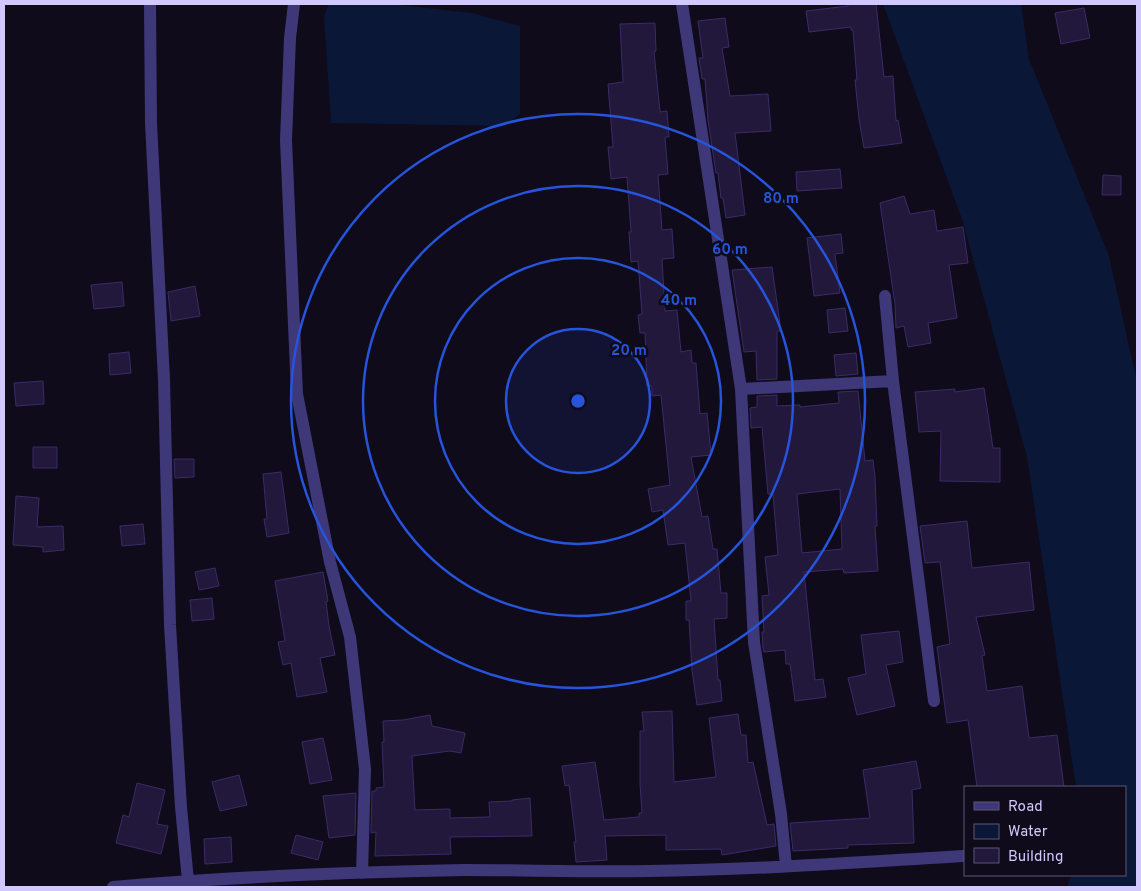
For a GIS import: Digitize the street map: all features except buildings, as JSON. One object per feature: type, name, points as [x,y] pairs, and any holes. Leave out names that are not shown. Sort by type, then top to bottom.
[{"type":"street","points":[[150,4],[151,123],[164,380],[170,625],[181,807],[188,881]]},
{"type":"street","points":[[294,4],[290,38],[286,140],[297,394],[330,562],[350,636],[365,769],[362,873]]},
{"type":"street","points":[[682,4],[740,389],[754,642],[781,814],[786,866]]},
{"type":"street","points":[[885,296],[893,381],[934,701]]},
{"type":"street","points":[[740,389],[893,381]]},
{"type":"street","points":[[113,887],[188,881],[362,873],[464,870],[648,871],[786,866],[964,856]]},
{"type":"water","points":[[329,4],[391,4],[472,13],[520,26],[520,114],[505,126],[331,123],[324,16]]},
{"type":"water","points":[[883,4],[1021,4],[1029,59],[1109,256],[1137,382],[1137,887],[1067,887],[1071,876],[1126,876],[1126,786],[1076,786],[1027,457],[963,222]]}]
